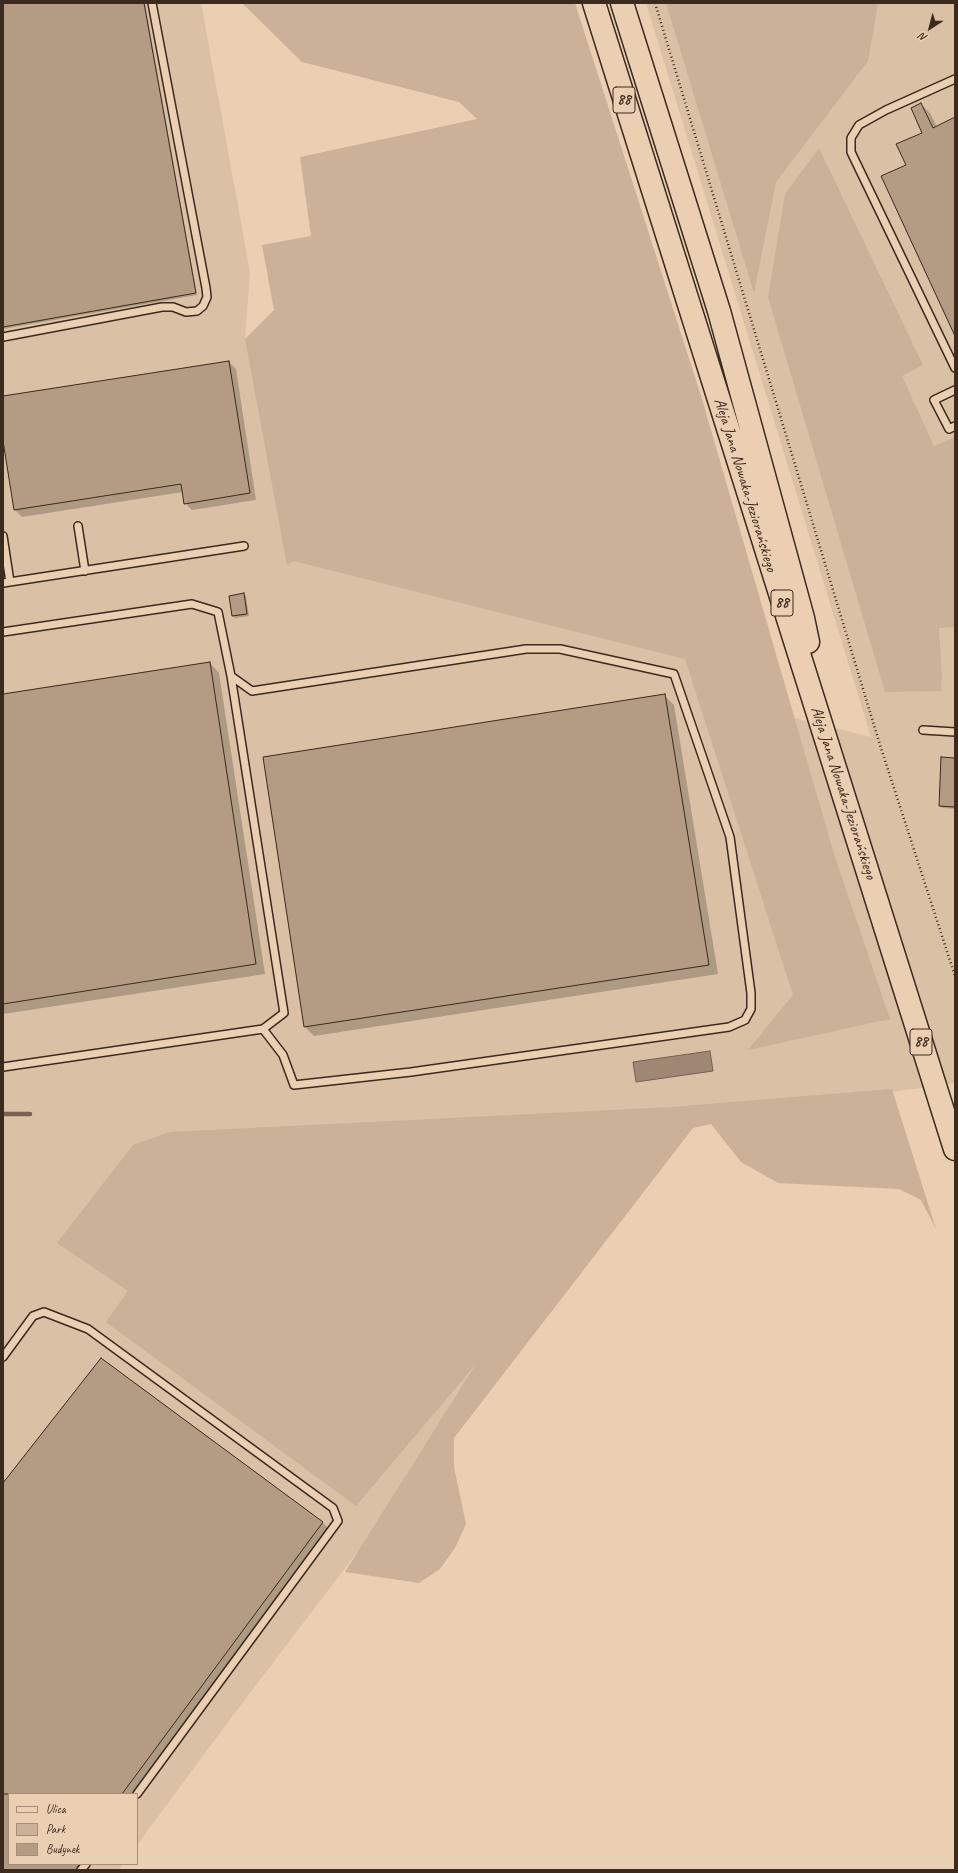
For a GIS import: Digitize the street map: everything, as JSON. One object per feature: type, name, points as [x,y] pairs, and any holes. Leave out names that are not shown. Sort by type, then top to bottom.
[{"type":"main road","name":"Aleja Jana Nowaka-Jeziorańskiego","points":[[594,3],[762,542],[955,1149]]},
{"type":"main road","points":[[622,3],[720,311],[803,618],[829,749]]},
{"type":"lane","points":[[3,337],[162,307],[173,307],[186,312],[197,311],[203,306],[207,297],[206,288],[152,3]]},
{"type":"lane","points":[[955,79],[886,110],[859,125],[851,138],[851,152],[955,368]]},
{"type":"lane","points":[[955,390],[934,400],[949,429],[955,426]]},
{"type":"lane","points":[[78,526],[85,570]]},
{"type":"lane","points":[[3,536],[7,583],[244,546]]},
{"type":"lane","points":[[3,632],[192,604],[218,612],[231,676],[284,1013],[263,1029],[3,1067]]},
{"type":"lane","points":[[231,676],[252,691],[526,649],[560,649],[674,674],[730,837],[751,993],[751,1009],[745,1020],[729,1027],[411,1072],[294,1085],[283,1055],[263,1029]]},
{"type":"lane","points":[[923,730],[955,732]]},
{"type":"lane","points":[[3,1357],[33,1316],[44,1312],[88,1329],[333,1508],[338,1521],[138,1793]]},
{"type":"path","points":[[655,3],[880,745],[955,976]]},
{"type":"shaded area","points":[[3,3],[201,3],[250,272],[245,339],[685,659],[794,718],[871,737],[646,3],[955,3],[955,1083],[685,1121],[234,1714],[138,1844],[138,1793],[8,1793],[8,1865],[122,1865],[118,1870],[3,1870]]},
{"type":"shaded area","points":[[710,1051],[713,1071],[636,1082],[633,1062]]},
{"type":"green space","points":[[242,3],[575,3],[702,399],[834,854],[890,1019],[748,1050],[793,995],[685,659],[294,561],[287,565],[245,339],[274,310],[262,245],[311,236],[300,157],[477,119],[459,102],[302,62]]},
{"type":"green space","points":[[666,3],[878,3],[868,61],[776,182],[754,293]]},
{"type":"green space","points":[[819,148],[923,365],[902,376],[934,446],[955,437],[955,627],[939,628],[942,677],[941,691],[885,692],[768,297],[785,194]]},
{"type":"green space","points":[[892,1089],[936,1229],[921,1200],[899,1189],[778,1183],[741,1162],[711,1124],[693,1128],[454,1438],[454,1467],[466,1524],[455,1548],[440,1569],[419,1583],[345,1572],[476,1364],[356,1506],[106,1322],[128,1291],[57,1243],[133,1145],[170,1132],[671,1107]]},
{"type":"building","points":[[3,3],[144,3],[196,293],[3,327]]},
{"type":"building","points":[[921,103],[933,128],[955,117],[955,336],[881,176],[906,165],[896,144],[922,133],[911,108]]},
{"type":"building","points":[[229,361],[250,493],[184,504],[181,484],[14,510],[3,441],[3,396]]},
{"type":"building","points":[[244,593],[247,614],[232,616],[229,596]]},
{"type":"building","points":[[210,662],[256,964],[3,1004],[3,694]]},
{"type":"building","points":[[665,694],[709,965],[304,1027],[263,757]]},
{"type":"building","points":[[941,757],[955,758],[955,807],[939,806]]},
{"type":"building","points":[[101,1358],[323,1522],[123,1793],[3,1794],[3,1483]]},
{"type":"waterway","points":[[3,1114],[30,1114]]}]
